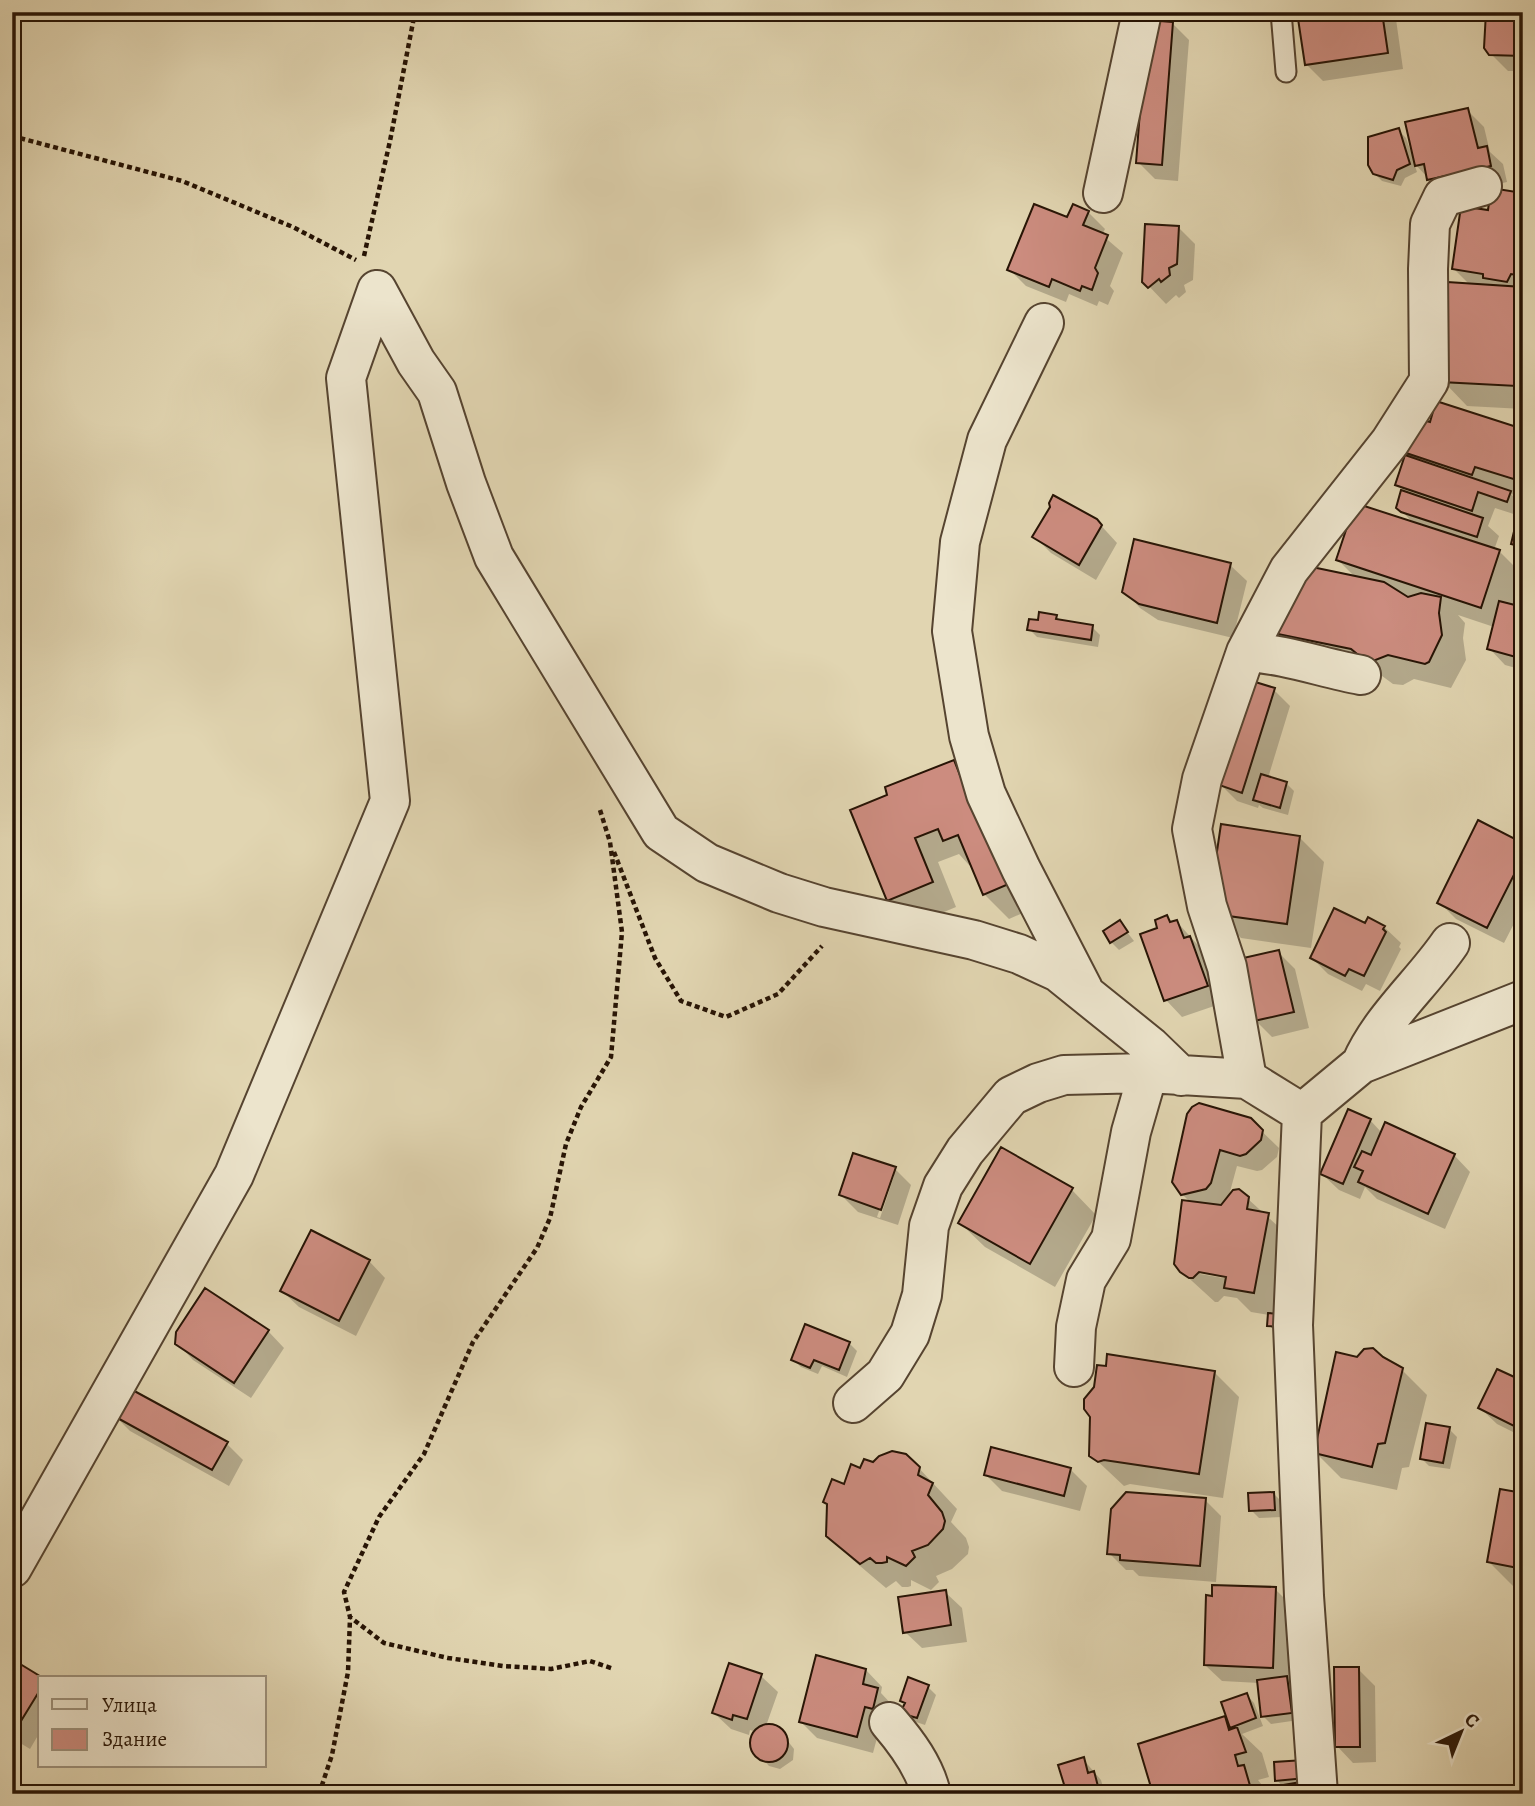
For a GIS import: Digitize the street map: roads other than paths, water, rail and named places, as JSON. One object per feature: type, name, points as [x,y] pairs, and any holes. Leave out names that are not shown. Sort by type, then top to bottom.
[{"type":"street","points":[[1103,193],[1142,12]]},
{"type":"street","points":[[1247,1079],[1227,967],[1207,906],[1192,829],[1202,779],[1246,652],[1289,570],[1390,442],[1429,381],[1430,224],[1443,197],[1482,187]]},
{"type":"street","points":[[12,1567],[234,1175],[390,801],[346,378],[377,289],[416,362],[437,392],[466,483],[494,557],[661,832],[706,863],[779,893],[850,913],[936,930],[1019,954],[1058,972],[1150,1046],[1164,1074]]},
{"type":"street","points":[[1044,323],[987,440],[960,542],[952,631],[969,736],[986,794],[1042,912],[1084,991]]},
{"type":"street","points":[[1246,652],[1269,653],[1361,675]]},
{"type":"street","points":[[1361,1064],[1371,1040],[1433,968],[1450,943]]},
{"type":"street","points":[[1318,1794],[1304,1596],[1293,1325],[1302,1112],[1361,1064],[1523,1000]]},
{"type":"street","points":[[1074,1367],[1076,1327],[1086,1280],[1111,1239],[1131,1132],[1164,1074]]},
{"type":"street","points":[[853,1403],[885,1375],[910,1334],[922,1295],[929,1226],[943,1186],[965,1152],[1011,1096],[1038,1083],[1064,1075],[1164,1074],[1247,1079],[1302,1112]]},
{"type":"street","points":[[889,1721],[908,1744],[931,1794]]},
{"type":"lane","points":[[1281,12],[1286,72]]}]
